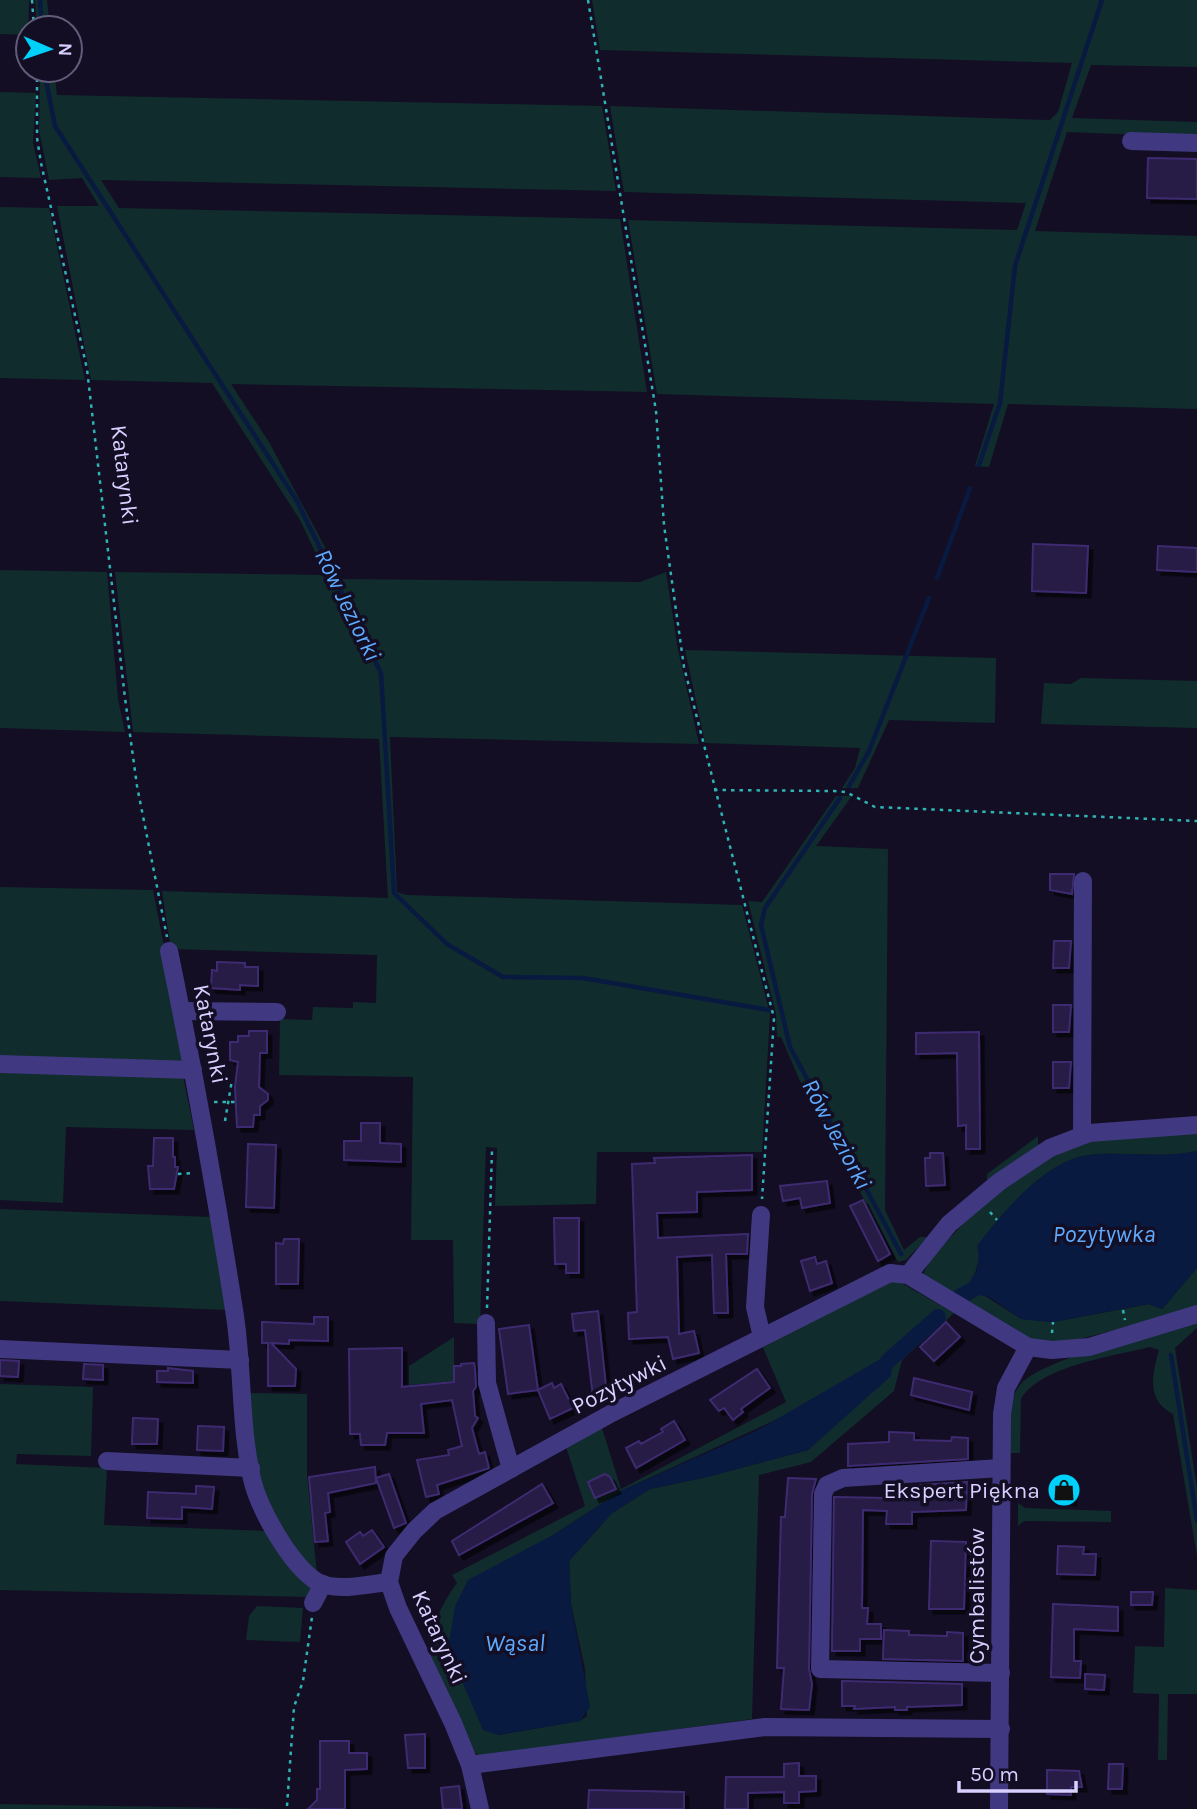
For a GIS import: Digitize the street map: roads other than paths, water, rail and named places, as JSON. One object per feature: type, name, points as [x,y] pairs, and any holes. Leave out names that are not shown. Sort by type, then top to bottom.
[{"type":"street","points":[[1131,141],[1197,143]]},
{"type":"street","points":[[1082,1135],[1083,881]]},
{"type":"street","name":"Katarynki","points":[[169,951],[193,1070],[240,1360],[251,1468],[257,1495],[270,1525],[306,1571],[323,1584],[341,1587],[388,1582],[470,1765],[480,1809]]},
{"type":"street","points":[[181,1011],[277,1012]]},
{"type":"street","points":[[0,1065],[193,1070]]},
{"type":"street","points":[[1197,1125],[1082,1135],[1050,1148],[979,1198],[949,1224],[908,1275],[1028,1347],[1070,1351],[1197,1314]]},
{"type":"street","points":[[761,1214],[755,1307],[762,1337]]},
{"type":"street","name":"Pozytywki","points":[[388,1582],[394,1556],[435,1511],[880,1276],[890,1273],[908,1275]]},
{"type":"street","points":[[486,1323],[486,1383],[511,1469]]},
{"type":"street","name":"Cymbalistów","points":[[999,1809],[1003,1400],[1010,1378],[1028,1347]]},
{"type":"street","points":[[0,1349],[240,1360]]},
{"type":"street","points":[[107,1461],[251,1468]]},
{"type":"street","points":[[1001,1468],[844,1478],[827,1485],[823,1494],[820,1669],[1001,1673]]},
{"type":"street","points":[[313,1604],[323,1584]]},
{"type":"street","points":[[470,1765],[765,1727],[1001,1729]]},
{"type":"water","name":"Pozytywka","points":[[1197,1151],[1197,1268],[1162,1309],[1149,1304],[1052,1322],[1021,1319],[991,1298],[965,1291],[977,1270],[977,1246],[1026,1190],[1057,1167],[1089,1155]]},
{"type":"water","name":"Wąsal","points":[[882,1358],[892,1367],[891,1376],[808,1450],[650,1489],[612,1513],[569,1561],[571,1604],[590,1707],[580,1721],[498,1735],[483,1730],[448,1649],[455,1606],[468,1580],[553,1535],[623,1490],[758,1430]]},
{"type":"waterway","name":"Rów Jeziorki","points":[[40,0],[41,14]]},
{"type":"waterway","points":[[979,465],[1000,403],[1015,266],[1102,0]]},
{"type":"waterway","name":"Rów Jeziorki","points":[[47,84],[55,126],[297,501],[381,673],[394,893],[447,944],[503,977],[583,978],[769,1010]]},
{"type":"waterway","points":[[937,578],[970,488]]},
{"type":"waterway","points":[[849,786],[869,751],[929,598]]},
{"type":"waterway","name":"Rów Jeziorki","points":[[840,798],[765,908],[761,925],[790,1047],[901,1254]]},
{"type":"waterway","points":[[961,1296],[976,1288],[979,1281]]},
{"type":"waterway","points":[[888,1361],[938,1317]]},
{"type":"waterway","name":"Rów Jeziorki","points":[[1171,1355],[1197,1521]]},
{"type":"place","name":"Ekspert Piękna","points":[[1064,1490]]}]
